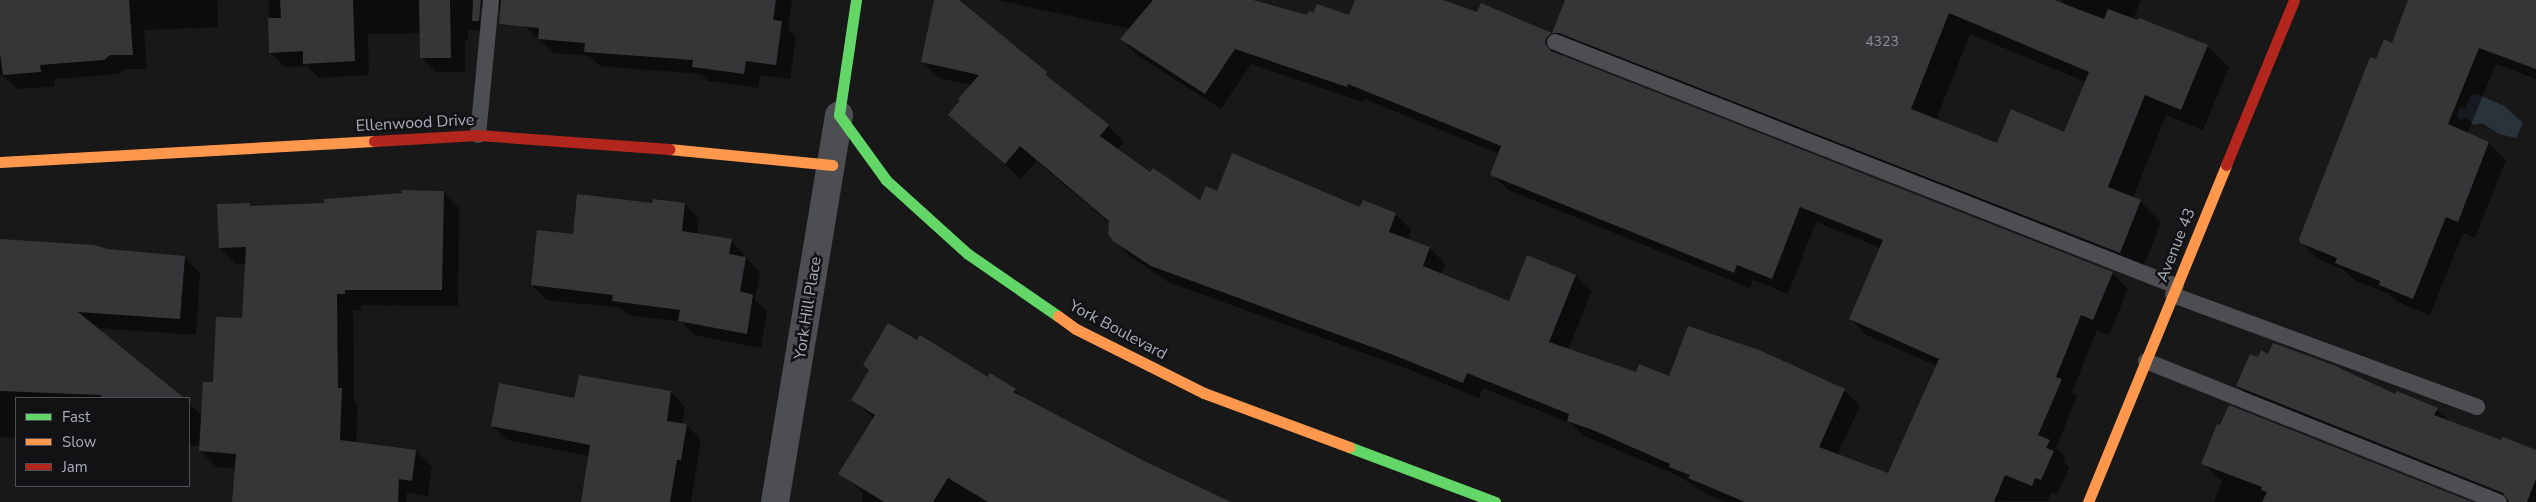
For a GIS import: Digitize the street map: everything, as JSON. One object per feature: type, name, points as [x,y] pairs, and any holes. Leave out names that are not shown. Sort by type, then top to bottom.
[{"type":"street","points":[[839,115],[856,0]]},
{"type":"street","name":"Avenue 43","points":[[2088,502],[2294,0]]},
{"type":"street","name":"York Hill Place","points":[[775,502],[839,115]]},
{"type":"street","name":"York Boulevard","points":[[839,115],[886,180],[900,193],[968,254],[1076,329],[1204,393],[1495,502]]},
{"type":"street","name":"Ellenwood Drive","points":[[0,162],[478,135],[602,143],[832,166]]},
{"type":"lane","points":[[478,135],[491,0]]},
{"type":"lane","points":[[1555,42],[2174,290],[2477,407]]},
{"type":"lane","points":[[2146,360],[2499,502]]},
{"type":"shaded area","points":[[2477,94],[2504,106],[2523,123],[2516,138],[2499,134],[2482,123],[2474,125],[2467,118],[2459,119],[2457,115],[2460,108],[2465,109],[2471,95]]},
{"type":"building","points":[[0,0],[129,0],[133,55],[110,55],[104,60],[40,65],[41,72],[3,75],[0,53]]},
{"type":"building","points":[[280,0],[353,0],[355,61],[303,64],[303,51],[269,53],[268,18],[281,18]]},
{"type":"building","points":[[419,0],[450,0],[451,58],[420,58]]},
{"type":"building","points":[[473,0],[481,0],[479,21],[472,21]]},
{"type":"building","points":[[501,0],[776,0],[773,20],[782,21],[776,65],[746,61],[744,74],[692,67],[693,60],[584,52],[585,43],[538,39],[539,28],[499,24]]},
{"type":"building","points":[[934,0],[959,0],[1047,72],[1046,75],[1109,125],[1100,136],[1150,172],[1153,168],[1200,200],[1206,186],[1217,191],[1232,153],[1360,207],[1363,200],[1396,213],[1389,232],[1430,247],[1423,266],[1509,301],[1527,255],[1576,275],[1549,342],[1636,372],[1639,364],[1669,376],[1688,326],[1759,350],[1845,389],[1819,447],[1888,473],[1939,359],[1849,319],[1883,240],[1800,207],[1772,279],[1737,265],[1734,273],[1490,175],[1501,146],[1348,84],[1347,87],[1235,49],[1205,94],[1120,39],[1153,0],[1253,0],[1307,15],[1309,11],[1313,13],[1317,4],[1349,15],[1355,0],[1443,0],[1477,12],[1481,3],[1552,33],[1546,38],[1545,43],[1551,51],[2113,272],[2093,320],[2081,315],[2056,377],[2062,379],[2038,435],[2050,440],[2046,448],[2054,451],[2041,480],[2035,478],[2032,486],[2005,475],[1994,502],[1745,502],[1688,478],[1690,475],[1669,467],[1670,464],[1593,430],[1567,421],[1569,414],[1467,373],[1463,383],[1391,354],[1151,266],[1113,241],[1108,234],[1109,221],[1020,146],[1005,164],[948,115],[960,100],[958,99],[979,75],[921,62]]},
{"type":"building","points":[[1565,0],[2054,0],[2104,19],[2108,9],[2138,20],[2139,18],[2208,45],[2181,110],[2145,95],[2108,187],[2141,200],[2120,253],[1559,33],[1552,33]],"holes":[[[1949,13],[2089,72],[2064,132],[2011,109],[1997,143],[1911,109]]]},
{"type":"building","points":[[2408,0],[2536,0],[2536,69],[2479,48],[2448,124],[2489,142],[2458,222],[2446,217],[2413,299],[2379,285],[2380,281],[2335,263],[2337,258],[2300,243],[2299,239],[2370,57],[2376,59],[2384,39],[2392,43]]},
{"type":"building","points":[[401,190],[444,191],[442,290],[345,290],[345,294],[337,294],[338,388],[342,388],[340,440],[416,450],[412,481],[399,479],[398,502],[232,502],[236,454],[199,451],[203,382],[213,382],[216,317],[242,318],[246,247],[219,248],[217,204],[250,203],[250,206],[324,203],[324,199],[402,193]]},
{"type":"building","points":[[577,194],[652,203],[653,199],[685,203],[682,231],[732,239],[729,254],[746,257],[740,291],[753,295],[747,334],[678,321],[680,310],[612,301],[613,295],[531,285],[537,230],[573,234]]},
{"type":"building","points":[[0,239],[94,245],[108,249],[185,256],[180,319],[78,312],[183,397],[101,397],[101,395],[0,391]]},
{"type":"building","points":[[888,323],[917,340],[920,335],[988,377],[990,373],[1016,389],[1013,392],[1142,460],[1231,502],[988,502],[948,478],[933,502],[884,502],[838,474],[875,415],[851,400],[869,370],[863,365]]},
{"type":"building","points":[[2273,343],[2333,365],[2395,394],[2397,391],[2438,408],[2434,415],[2501,440],[2503,437],[2536,450],[2536,479],[2527,502],[2509,502],[2503,493],[2236,386],[2250,354],[2258,357],[2261,350],[2268,354]]},
{"type":"building","points":[[579,375],[671,391],[667,421],[687,424],[681,460],[677,460],[670,502],[581,502],[590,445],[491,426],[499,383],[574,398]]},
{"type":"building","points":[[2229,405],[2472,502],[2262,502],[2267,492],[2261,490],[2262,487],[2201,464],[2217,424],[2220,425]]},
{"type":"traffic: fast","points":[[856,0],[839,115],[886,180],[968,254],[1058,316]]},
{"type":"traffic: fast","points":[[1349,447],[1495,502]]},
{"type":"traffic: slow","points":[[0,162],[374,141]]},
{"type":"traffic: slow","points":[[669,149],[832,165]]},
{"type":"traffic: slow","points":[[2088,502],[2226,165]]},
{"type":"traffic: slow","points":[[1058,316],[1076,329],[1204,393],[1349,447]]},
{"type":"traffic: jam","points":[[2226,165],[2294,0]]},
{"type":"traffic: jam","points":[[374,141],[478,135],[669,149]]}]
